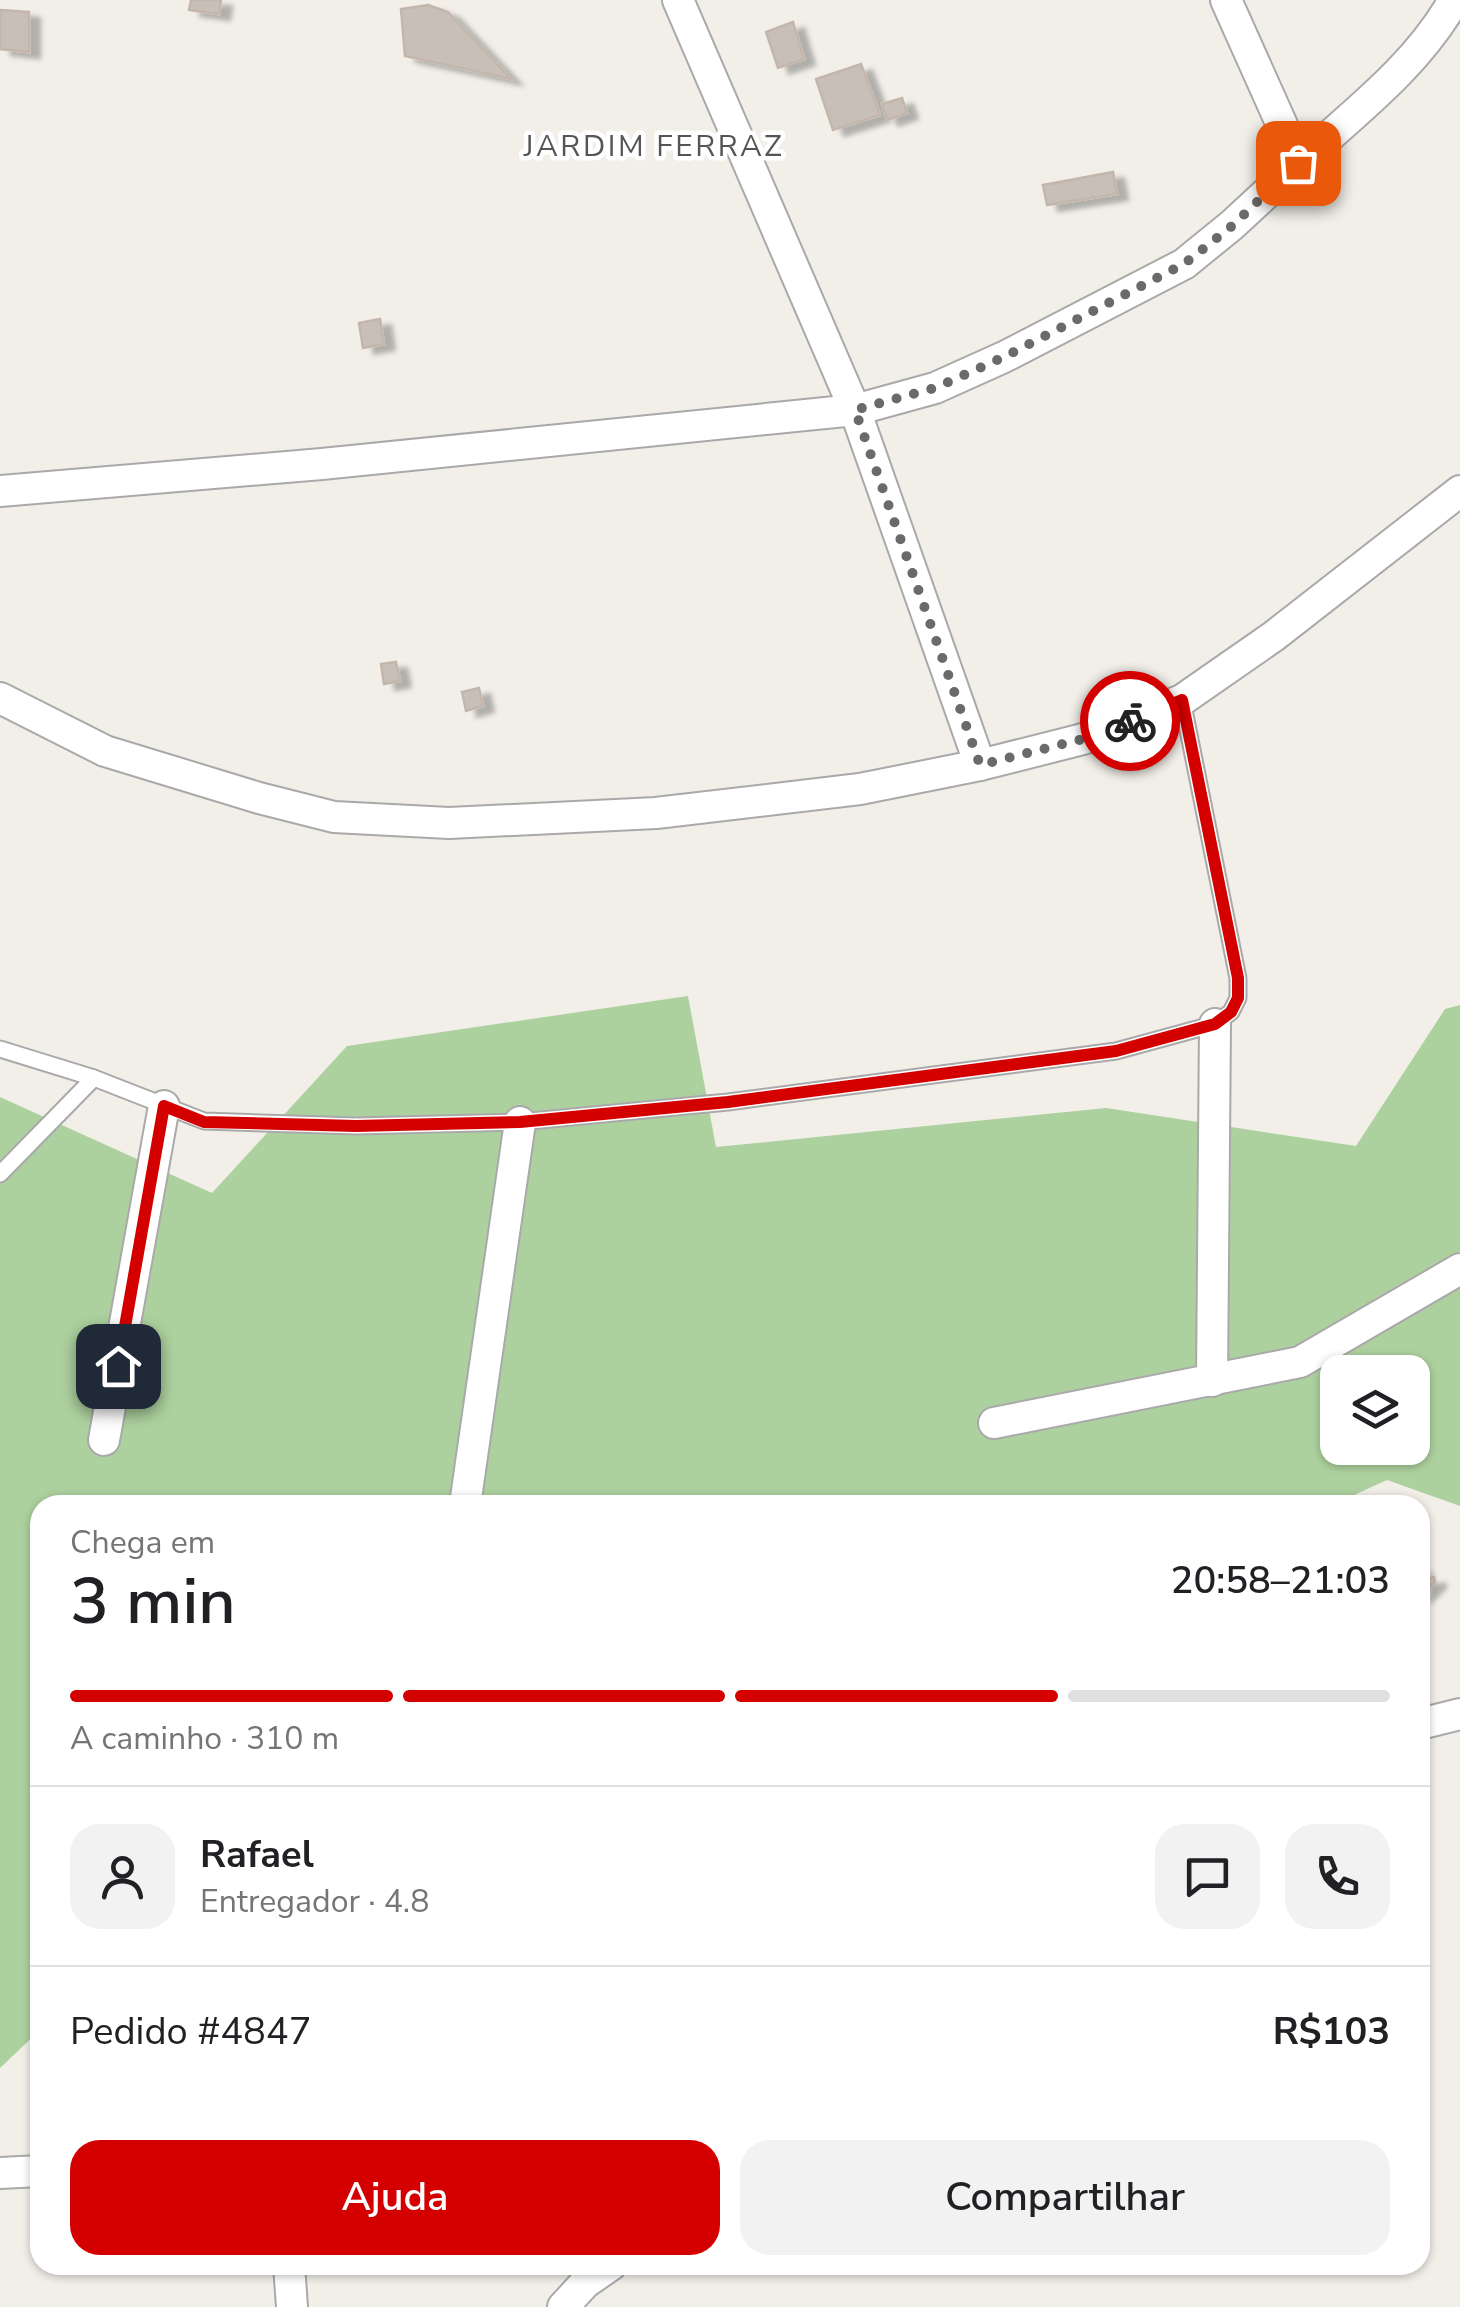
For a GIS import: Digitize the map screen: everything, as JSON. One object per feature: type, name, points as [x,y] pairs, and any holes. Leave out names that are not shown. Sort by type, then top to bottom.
[{"type":"street","points":[[678,0],[855,410],[980,765]]},
{"type":"street","points":[[1226,0],[1298,163]]},
{"type":"street","points":[[0,491],[322,464],[855,410],[935,388],[1004,357],[1184,264],[1232,226],[1385,86],[1437,30],[1454,0]]},
{"type":"street","points":[[0,698],[105,751],[334,817],[449,824],[656,813],[860,789],[1083,739],[1182,700],[1274,636],[1460,491]]},
{"type":"street","points":[[1212,1381],[1215,1024]]},
{"type":"street","points":[[104,1440],[164,1106]]},
{"type":"street","points":[[466,1495],[520,1122]]},
{"type":"street","points":[[994,1423],[1300,1362],[1460,1269]]},
{"type":"street","points":[[1430,1722],[1460,1714]]},
{"type":"street","points":[[0,2174],[30,2172]]},
{"type":"street","points":[[290,2275],[292,2307]]},
{"type":"street","points":[[563,2307],[596,2275]]},
{"type":"lane","points":[[0,1049],[94,1078],[204,1122],[356,1126],[520,1122],[933,1077],[1116,1051],[1215,1024],[1231,1012],[1238,998],[1238,978],[1182,700]]},
{"type":"lane","points":[[0,1174],[94,1078]]},
{"type":"green space","points":[[688,996],[716,1147],[1106,1108],[1356,1146],[1445,1009],[1460,1005],[1460,1506],[1387,1480],[1354,1495],[30,1495],[30,2040],[0,2068],[0,1097],[212,1193],[347,1046]]},
{"type":"building","points":[[191,0],[221,0],[219,14],[189,10]]},
{"type":"building","points":[[428,5],[448,12],[511,79],[405,56],[401,9]]},
{"type":"building","points":[[0,10],[29,12],[29,52],[0,49]]},
{"type":"building","points":[[793,22],[804,59],[778,68],[766,32]]},
{"type":"building","points":[[861,64],[880,115],[833,130],[816,79]]},
{"type":"building","points":[[902,98],[907,113],[887,120],[882,104]]},
{"type":"building","points":[[1113,172],[1117,194],[1047,205],[1043,185]]},
{"type":"building","points":[[380,319],[384,344],[363,348],[359,323]]},
{"type":"building","points":[[396,662],[400,681],[384,684],[381,664]]},
{"type":"building","points":[[479,688],[483,706],[466,711],[462,692]]},
{"type":"way so far","points":[[1130,721],[1083,739],[980,765],[855,410],[935,388],[1004,357],[1184,264],[1232,226],[1298,163]]},
{"type":"district","name":"JARDIM FERRAZ","points":[[654,146]]},
{"type":"route","points":[[118,1366],[164,1106],[204,1122],[356,1126],[520,1122],[915,1080],[1116,1051],[1215,1024],[1231,1012],[1238,998],[1238,978],[1182,700],[1130,721]]}]
